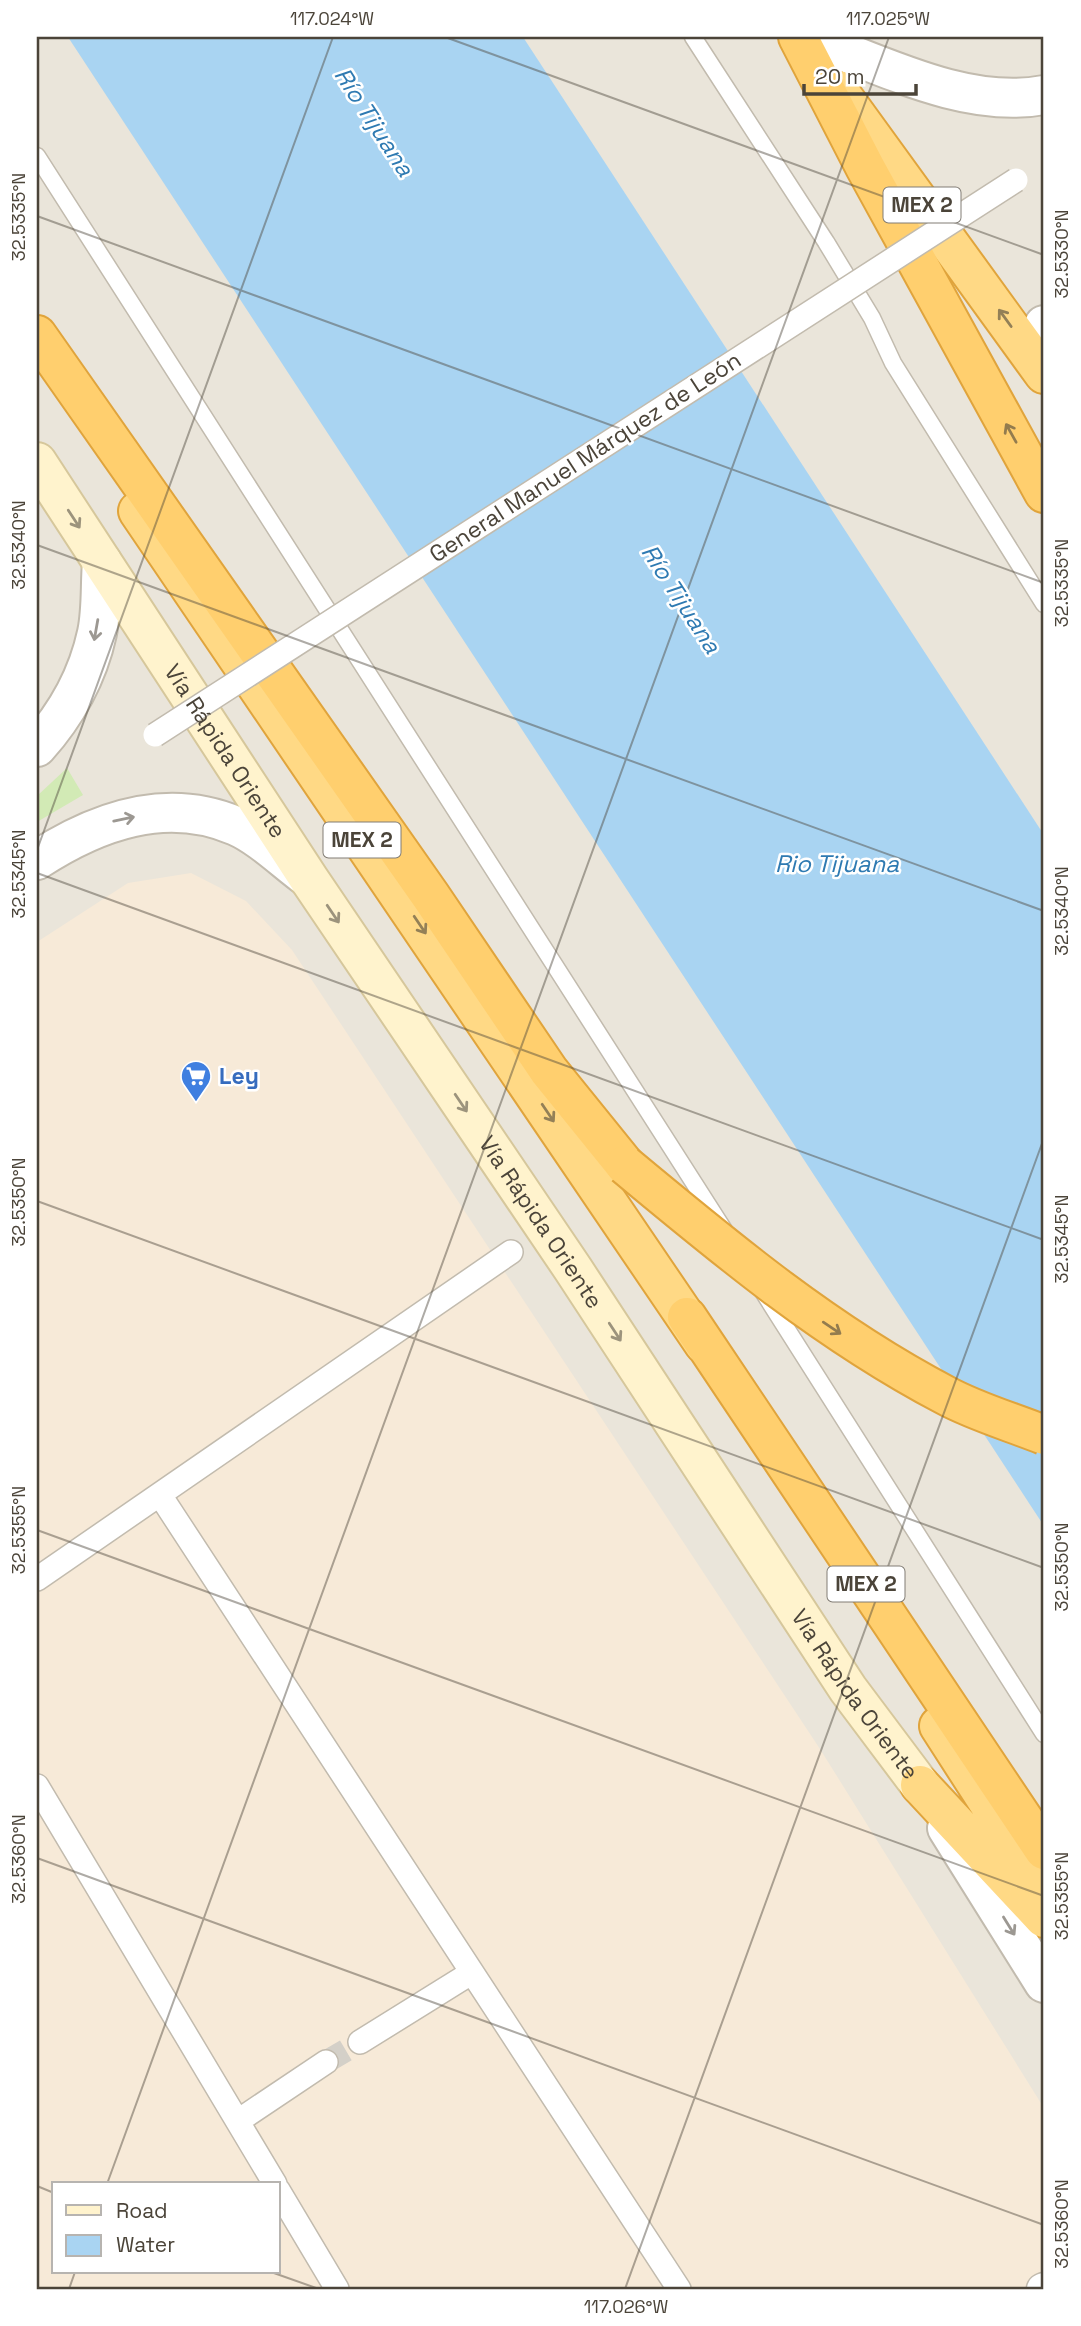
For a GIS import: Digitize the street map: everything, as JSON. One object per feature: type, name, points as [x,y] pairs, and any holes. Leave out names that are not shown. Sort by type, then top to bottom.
[{"type":"highway","name":"MEX 2","points":[[799,37],[1040,352]]},
{"type":"highway","points":[[799,37],[865,167],[1044,493]]},
{"type":"highway","points":[[37,335],[430,895],[549,1071],[625,1165],[782,1294],[860,1348],[947,1397],[1044,1435]]},
{"type":"highway","name":"MEX 2","points":[[37,363],[687,1317],[1044,1850]]},
{"type":"highway","points":[[687,1317],[893,1655],[1044,1889]]},
{"type":"highway","points":[[920,1785],[1044,1918]]},
{"type":"main road","name":"Vía Rápida Oriente","points":[[37,462],[309,879],[573,1269],[848,1689],[920,1785]]},
{"type":"street","points":[[806,37],[966,95],[1023,99],[1044,95]]},
{"type":"street","name":"General Manuel Márquez de León","points":[[155,735],[1016,180]]},
{"type":"street","points":[[37,747],[55,727],[82,680],[97,631],[102,562]]},
{"type":"street","points":[[37,860],[61,844],[120,817],[174,812],[212,818],[239,827],[309,879]]},
{"type":"street","points":[[37,1579],[511,1252]]},
{"type":"street","points":[[160,1495],[678,2289]]},
{"type":"street","name":"Vía Rápida Oriente","points":[[920,1785],[1044,1983]]},
{"type":"street","points":[[37,1786],[274,2182]]},
{"type":"street","points":[[360,2042],[471,1973]]},
{"type":"street","points":[[238,2121],[326,2062]]},
{"type":"street","points":[[280,2193],[337,2289]]},
{"type":"lane","points":[[693,37],[825,242],[872,318],[892,363],[1044,604]]},
{"type":"lane","points":[[37,156],[1044,1734]]},
{"type":"shaded area","points":[[37,37],[1044,37],[1044,2289],[37,2289]]},
{"type":"shaded area","points":[[191,873],[246,901],[292,950],[820,1749],[1044,2108],[1044,2289],[37,2289],[37,942],[128,883]]},
{"type":"green space","points":[[67,768],[83,795],[37,822],[37,796]]},
{"type":"water","name":"Rio Tijuana","points":[[68,37],[523,37],[1044,835],[1044,1526]]},
{"type":"tunnel","points":[[326,2062],[360,2042]]},
{"type":"place","name":"Ley","points":[[196,1103]]},
{"type":"water label","name":"Río Tijuana","points":[[374,122]]},
{"type":"water label","name":"Río Tijuana","points":[[681,599]]}]
